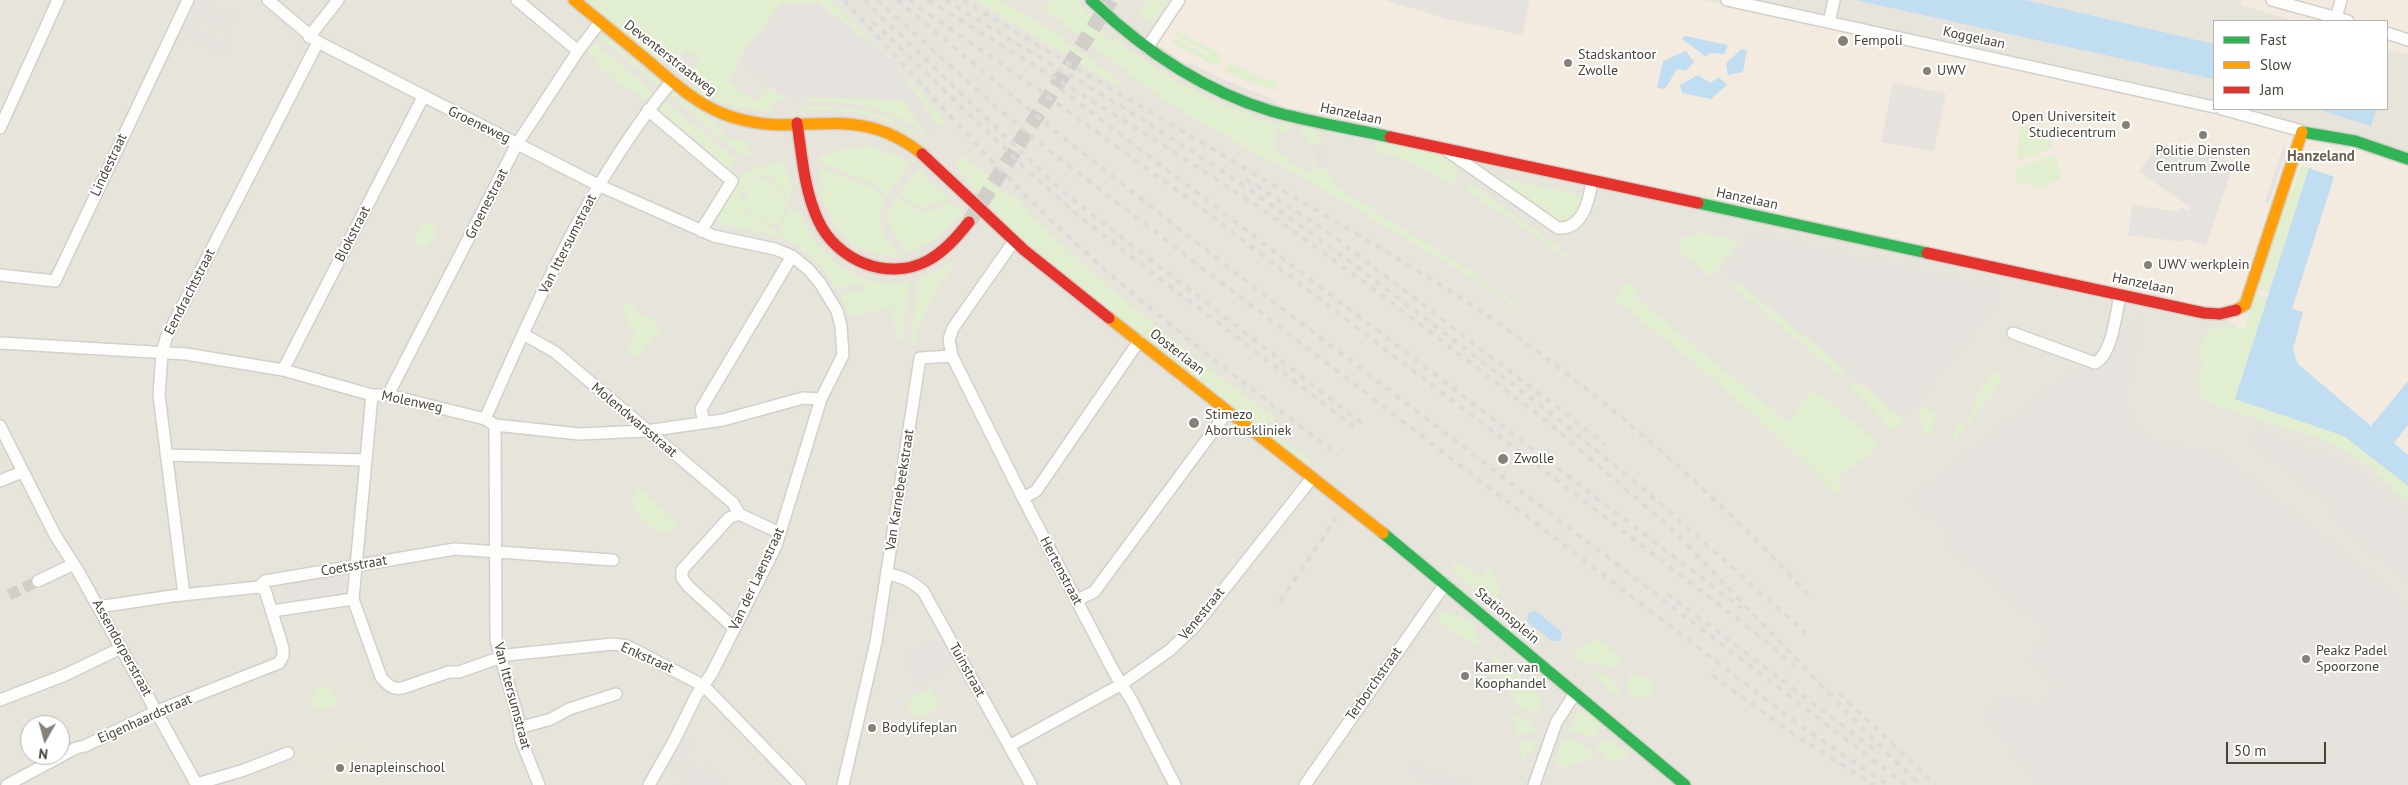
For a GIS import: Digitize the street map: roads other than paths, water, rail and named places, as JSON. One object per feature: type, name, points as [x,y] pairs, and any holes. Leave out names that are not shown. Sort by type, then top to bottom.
[{"type":"street","points":[[0,128],[58,0]]},
{"type":"street","name":"Lindestraat","points":[[0,275],[55,281],[188,0]]},
{"type":"street","name":"Groeneweg","points":[[268,0],[314,40],[598,185],[701,231],[775,249],[792,256],[808,269],[820,283],[837,311],[843,346],[843,355],[840,363]]},
{"type":"street","name":"Eendrachtstraat","points":[[184,595],[159,394],[162,353],[166,338],[314,40],[338,0]]},
{"type":"street","points":[[517,0],[578,51]]},
{"type":"street","name":"Deventerstraatweg","points":[[574,0],[705,106],[732,118],[758,123],[826,121],[863,124],[888,132],[910,144],[944,172],[1014,241]]},
{"type":"street","name":"Hanzelaan","points":[[1091,0],[1122,29],[1169,64],[1234,98],[1288,115],[2204,313],[2223,315],[2234,312],[2244,305],[2302,131]]},
{"type":"street","points":[[1147,48],[1179,0]]},
{"type":"street","name":"Koggelaan","points":[[1728,0],[2213,107]]},
{"type":"street","points":[[1829,22],[1834,0]]},
{"type":"street","points":[[2272,0],[2344,20]]},
{"type":"street","points":[[2336,18],[2341,0]]},
{"type":"street","name":"Groenestraat","points":[[388,395],[517,144],[578,51],[600,22]]},
{"type":"street","points":[[2388,33],[2408,40]]},
{"type":"street","name":"Van Ittersumstraat","points":[[485,419],[522,334],[598,185],[648,110],[672,80]]},
{"type":"street","name":"Blokstraat","points":[[283,370],[424,97]]},
{"type":"street","points":[[648,110],[732,181],[701,231]]},
{"type":"street","points":[[2226,110],[2302,131],[2355,141],[2406,158],[2408,144]]},
{"type":"street","points":[[797,123],[810,197],[818,220],[832,242],[857,262],[876,269],[896,270],[922,264],[945,248],[969,222]]},
{"type":"street","points":[[1446,149],[1558,228],[1566,228],[1573,224],[1584,211],[1592,181]]},
{"type":"street","points":[[952,356],[949,340],[953,328],[1014,241]]},
{"type":"street","name":"Oosterlaan","points":[[1014,241],[1316,481]]},
{"type":"street","points":[[704,422],[701,409],[792,256]]},
{"type":"street","points":[[2013,333],[2095,363],[2102,360],[2107,349],[2120,295]]},
{"type":"street","name":"Molendwarsstraat","points":[[522,334],[555,352],[733,503],[739,514],[780,532]]},
{"type":"street","points":[[1023,498],[1036,491],[1139,341]]},
{"type":"street","name":"Molenweg","points":[[0,343],[206,357],[283,370],[372,395],[388,395],[485,419],[495,426],[579,434],[594,431],[646,431],[723,420],[803,398],[821,399]]},
{"type":"street","name":"Van Karnebeekstraat","points":[[843,785],[876,642],[920,358],[952,356]]},
{"type":"street","name":"Hertenstraat","points":[[952,356],[1023,498],[1175,785]]},
{"type":"street","name":"Van der Laenstraat","points":[[649,785],[674,741],[696,696],[704,686],[776,546],[821,399],[840,363]]},
{"type":"street","points":[[260,587],[265,590],[272,611],[353,599],[372,395]]},
{"type":"street","points":[[1077,600],[1094,592],[1228,411]]},
{"type":"street","name":"Assendorperstraat","points":[[0,426],[63,549],[74,564],[197,784]]},
{"type":"street","name":"Van Ittersumstraat","points":[[495,426],[496,640],[521,740],[540,785]]},
{"type":"street","points":[[166,455],[366,460]]},
{"type":"street","points":[[0,481],[22,472]]},
{"type":"street","name":"Stationsplein","points":[[1316,481],[1445,584],[1685,785]]},
{"type":"street","name":"Venestraat","points":[[1009,746],[1122,684],[1153,664],[1186,636],[1316,481]]},
{"type":"street","points":[[734,628],[688,586],[682,578],[682,570],[729,518],[739,514]]},
{"type":"street","name":"Coetsstraat","points":[[98,607],[260,587],[265,581],[455,549],[496,550],[613,560]]},
{"type":"street","points":[[38,581],[74,564]]},
{"type":"street","name":"Tuinstraat","points":[[887,574],[901,576],[913,582],[923,591],[1029,784]]},
{"type":"street","name":"Terborchstraat","points":[[1305,785],[1445,584]]},
{"type":"street","name":"Enkstraat","points":[[353,599],[381,677],[387,684],[396,689],[449,672],[460,672],[500,657],[545,649],[613,644],[627,646],[704,686],[800,785]]},
{"type":"street","name":"Eigenhaardstraat","points":[[7,785],[76,748],[85,746],[157,711],[272,667],[283,656],[272,611]]},
{"type":"street","points":[[0,700],[65,675],[121,648]]},
{"type":"street","points":[[1534,785],[1558,718],[1575,693]]},
{"type":"street","points":[[519,728],[551,718],[568,709],[616,694]]},
{"type":"street","points":[[197,784],[244,770],[288,752]]},
{"type":"water","points":[[1855,0],[2025,0],[2213,44],[2213,79]]},
{"type":"water","points":[[1685,36],[1728,45],[1724,54],[1710,53],[1706,57],[1682,39]]},
{"type":"water","points":[[1742,49],[1747,50],[1743,72],[1728,75],[1726,63]]},
{"type":"water","points":[[1686,51],[1694,62],[1686,71],[1677,69],[1665,89],[1657,88],[1663,61]]},
{"type":"water","points":[[1698,75],[1710,83],[1719,77],[1727,85],[1711,99],[1682,93],[1680,85]]},
{"type":"water","points":[[2319,110],[2377,110],[2371,126]]},
{"type":"water","points":[[2309,168],[2334,177],[2292,309],[2303,312],[2293,349],[2298,364],[2371,426],[2408,381],[2408,425],[2394,443],[2408,455],[2408,486],[2344,436],[2235,399]]},
{"type":"water","points":[[1535,611],[1561,631],[1562,636],[1559,641],[1552,641],[1527,621],[1529,612]]},
{"type":"tunnel","points":[[969,222],[1111,0]]},
{"type":"tunnel","points":[[9,595],[38,581]]},
{"type":"railway","points":[[844,0],[983,152],[1071,239],[1168,323],[1338,455]]},
{"type":"railway","points":[[864,0],[1062,191],[1363,424]]},
{"type":"railway","points":[[877,0],[995,106],[1051,152],[1802,727],[1888,785]]},
{"type":"railway","points":[[897,0],[1055,131],[1224,264],[1906,785]]},
{"type":"railway","points":[[909,0],[1040,91],[1193,202],[1747,626],[1796,667]]},
{"type":"railway","points":[[928,0],[1162,144],[1268,213],[1382,295],[1549,423],[1673,530],[1863,729],[1920,785]]},
{"type":"railway","points":[[945,0],[1155,127]]},
{"type":"railway","points":[[963,0],[1389,253],[1488,316],[1532,347],[1574,379],[1657,448],[1736,521],[1811,598]]},
{"type":"railway","points":[[873,22],[1028,171],[1081,218],[1358,430]]},
{"type":"railway","points":[[1061,89],[1741,608]]},
{"type":"railway","points":[[1149,124],[1221,170],[1314,235],[1544,408],[1647,492],[1806,633]]},
{"type":"railway","points":[[1246,179],[1329,233],[1605,444]]},
{"type":"railway","points":[[1280,601],[1336,519]]},
{"type":"railway","points":[[1667,594],[1879,753]]},
{"type":"railway","points":[[1712,675],[1795,735],[1874,785]]},
{"type":"railway","points":[[1839,693],[1935,785]]},
{"type":"place","name":"Fempoli","points":[[1843,41]]},
{"type":"place","name":"Stadskantoor Zwolle","points":[[1568,63]]},
{"type":"place","name":"UWV","points":[[1927,71]]},
{"type":"place","name":"Open Universiteit Studiecentrum","points":[[2126,125]]},
{"type":"place","name":"Politie Diensten Centrum Zwolle","points":[[2203,135]]},
{"type":"place","name":"UWV werkplein","points":[[2148,265]]},
{"type":"place","name":"Stimezo Abortuskliniek","points":[[1194,423]]},
{"type":"place","name":"Zwolle","points":[[1503,459]]},
{"type":"place","name":"Peakz Padel Spoorzone","points":[[2306,659]]},
{"type":"place","name":"Kamer van Koophandel","points":[[1465,676]]},
{"type":"place","name":"Bodylifeplan","points":[[872,728]]},
{"type":"place","name":"Jenapleinschool","points":[[340,768]]},
{"type":"district","name":"Hanzeland","points":[[2321,157]]}]
